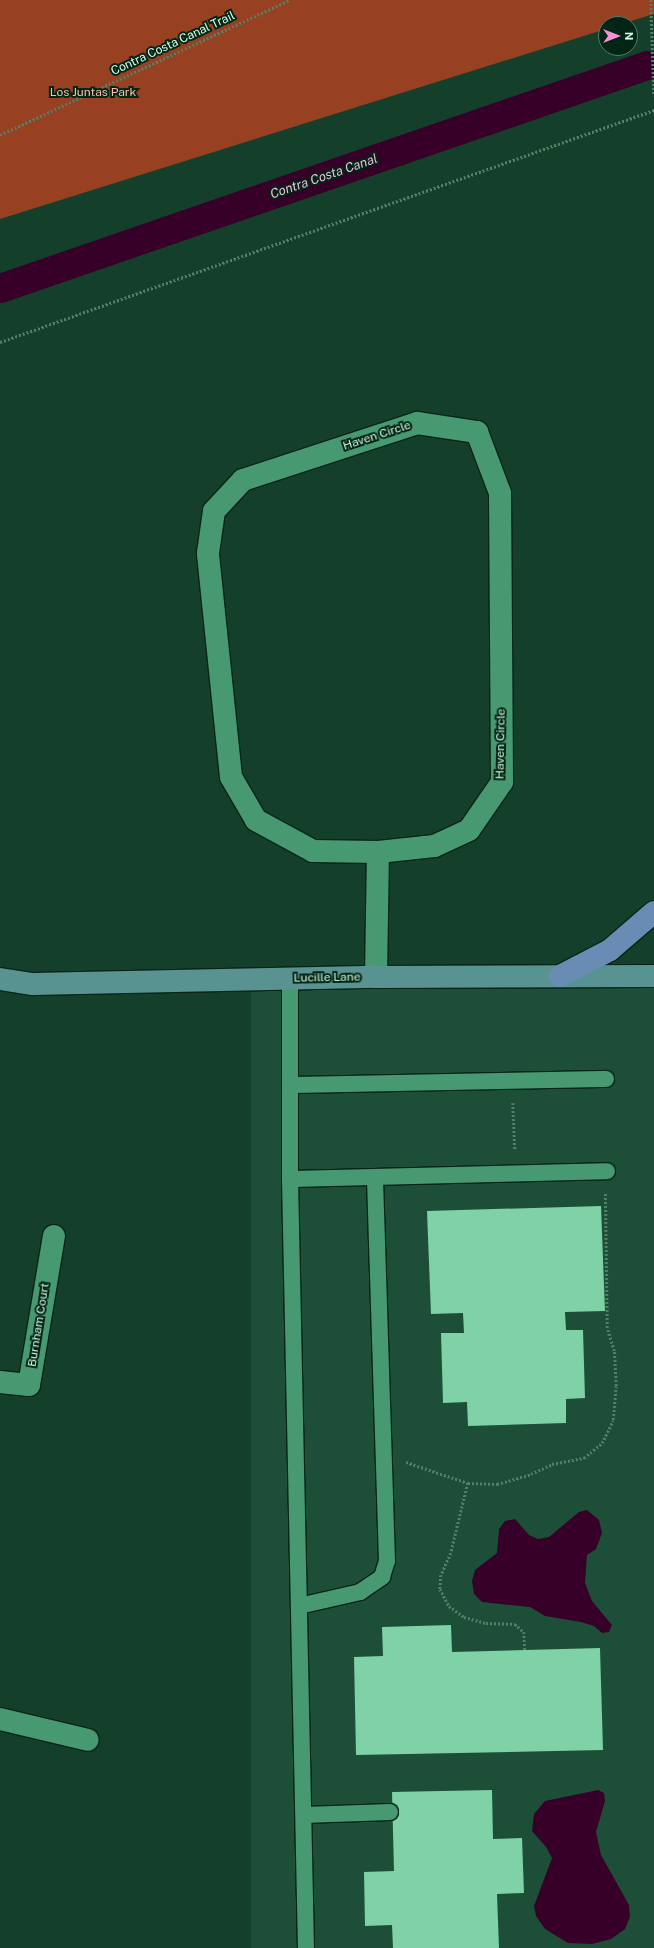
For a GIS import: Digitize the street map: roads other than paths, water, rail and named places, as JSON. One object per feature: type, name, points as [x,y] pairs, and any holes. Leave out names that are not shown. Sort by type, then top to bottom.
[{"type":"main road","points":[[560,976],[610,950],[654,912]]},
{"type":"street","name":"Haven Circle","points":[[417,423],[477,432],[500,493],[502,782],[469,830],[434,846],[378,852],[313,851],[256,820],[231,777],[208,553],[214,511],[243,480],[417,423]]},
{"type":"street","points":[[376,977],[378,852]]},
{"type":"street","name":"Lucille Lane","points":[[0,979],[33,984],[376,977],[654,976]]},
{"type":"street","name":"Burnham Court","points":[[0,1382],[29,1385],[54,1236]]},
{"type":"street","points":[[0,1720],[88,1740]]},
{"type":"lane","points":[[290,979],[290,1179],[306,1948]]},
{"type":"lane","points":[[290,1085],[606,1080]]},
{"type":"lane","points":[[290,1179],[607,1171]]},
{"type":"lane","points":[[299,1606],[360,1592],[382,1577],[387,1561],[375,1177]]},
{"type":"lane","points":[[304,1815],[390,1812]]},
{"type":"waterway","name":"Contra Costa Canal","points":[[0,288],[647,65]]},
{"type":"park label","name":"Los Juntas Park","points":[[93,93]]}]
